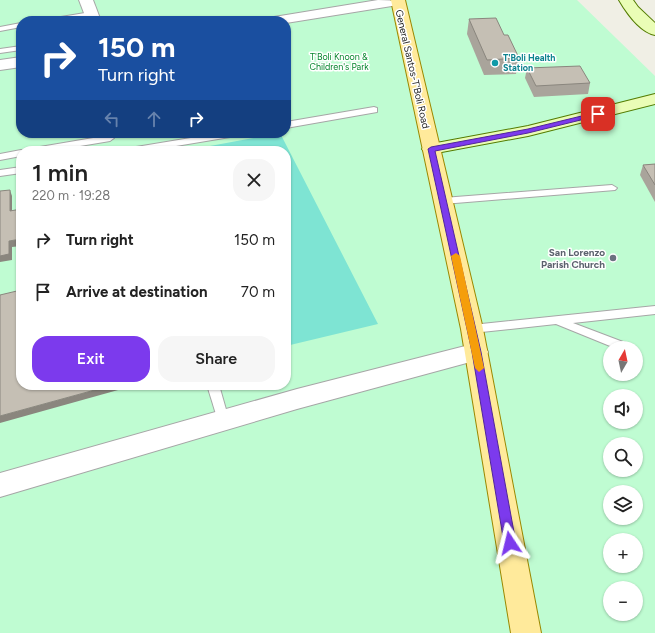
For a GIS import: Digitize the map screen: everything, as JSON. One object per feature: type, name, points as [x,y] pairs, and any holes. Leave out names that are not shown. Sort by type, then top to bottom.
[{"type":"main road","name":"General Santos-T'Boli Road","points":[[398,1],[474,341],[526,633]]},
{"type":"street","points":[[86,0],[93,16]]},
{"type":"street","points":[[626,0],[632,10],[644,23],[655,31]]},
{"type":"street","points":[[291,18],[398,1]]},
{"type":"street","points":[[0,65],[16,63]]},
{"type":"street","points":[[431,149],[528,131],[655,98]]},
{"type":"street","points":[[0,485],[223,420],[418,366],[474,341]]},
{"type":"lane","points":[[0,29],[16,27]]},
{"type":"lane","points":[[0,51],[16,49]]},
{"type":"lane","points":[[291,124],[374,110]]},
{"type":"lane","points":[[63,146],[110,138]]},
{"type":"lane","points":[[159,146],[207,138]]},
{"type":"lane","points":[[0,157],[16,154]]},
{"type":"lane","points":[[0,173],[16,171]]},
{"type":"lane","points":[[443,201],[612,188]]},
{"type":"lane","points":[[474,341],[558,321],[655,310]]},
{"type":"lane","points":[[558,321],[609,341]]},
{"type":"lane","points":[[214,390],[223,420]]},
{"type":"green space","name":"T'Boli Knoon & Children's Park","points":[[0,0],[577,0],[655,76],[655,633],[0,633]]},
{"type":"shaded area","points":[[253,138],[283,138],[287,146],[210,146]]},
{"type":"shaded area","points":[[291,154],[378,324],[291,345]]},
{"type":"building","points":[[496,18],[504,35],[508,35],[519,58],[487,60],[469,19]]},
{"type":"building","points":[[580,66],[590,83],[536,86],[527,68]]},
{"type":"building","points":[[655,164],[655,185],[643,165]]},
{"type":"building","points":[[10,190],[10,211],[16,210],[16,240],[9,241],[9,254],[0,256],[0,191]]},
{"type":"building","points":[[16,291],[16,390],[95,390],[0,416],[0,295]]},
{"type":"slow traffic","points":[[456,256],[479,368]]},
{"type":"place","name":"T'Boli Health Station","points":[[495,63]]},
{"type":"place","name":"San Lorenzo Parish Church","points":[[613,258]]},
{"type":"route","points":[[510,543],[462,281],[431,149],[469,144],[598,114]]}]
